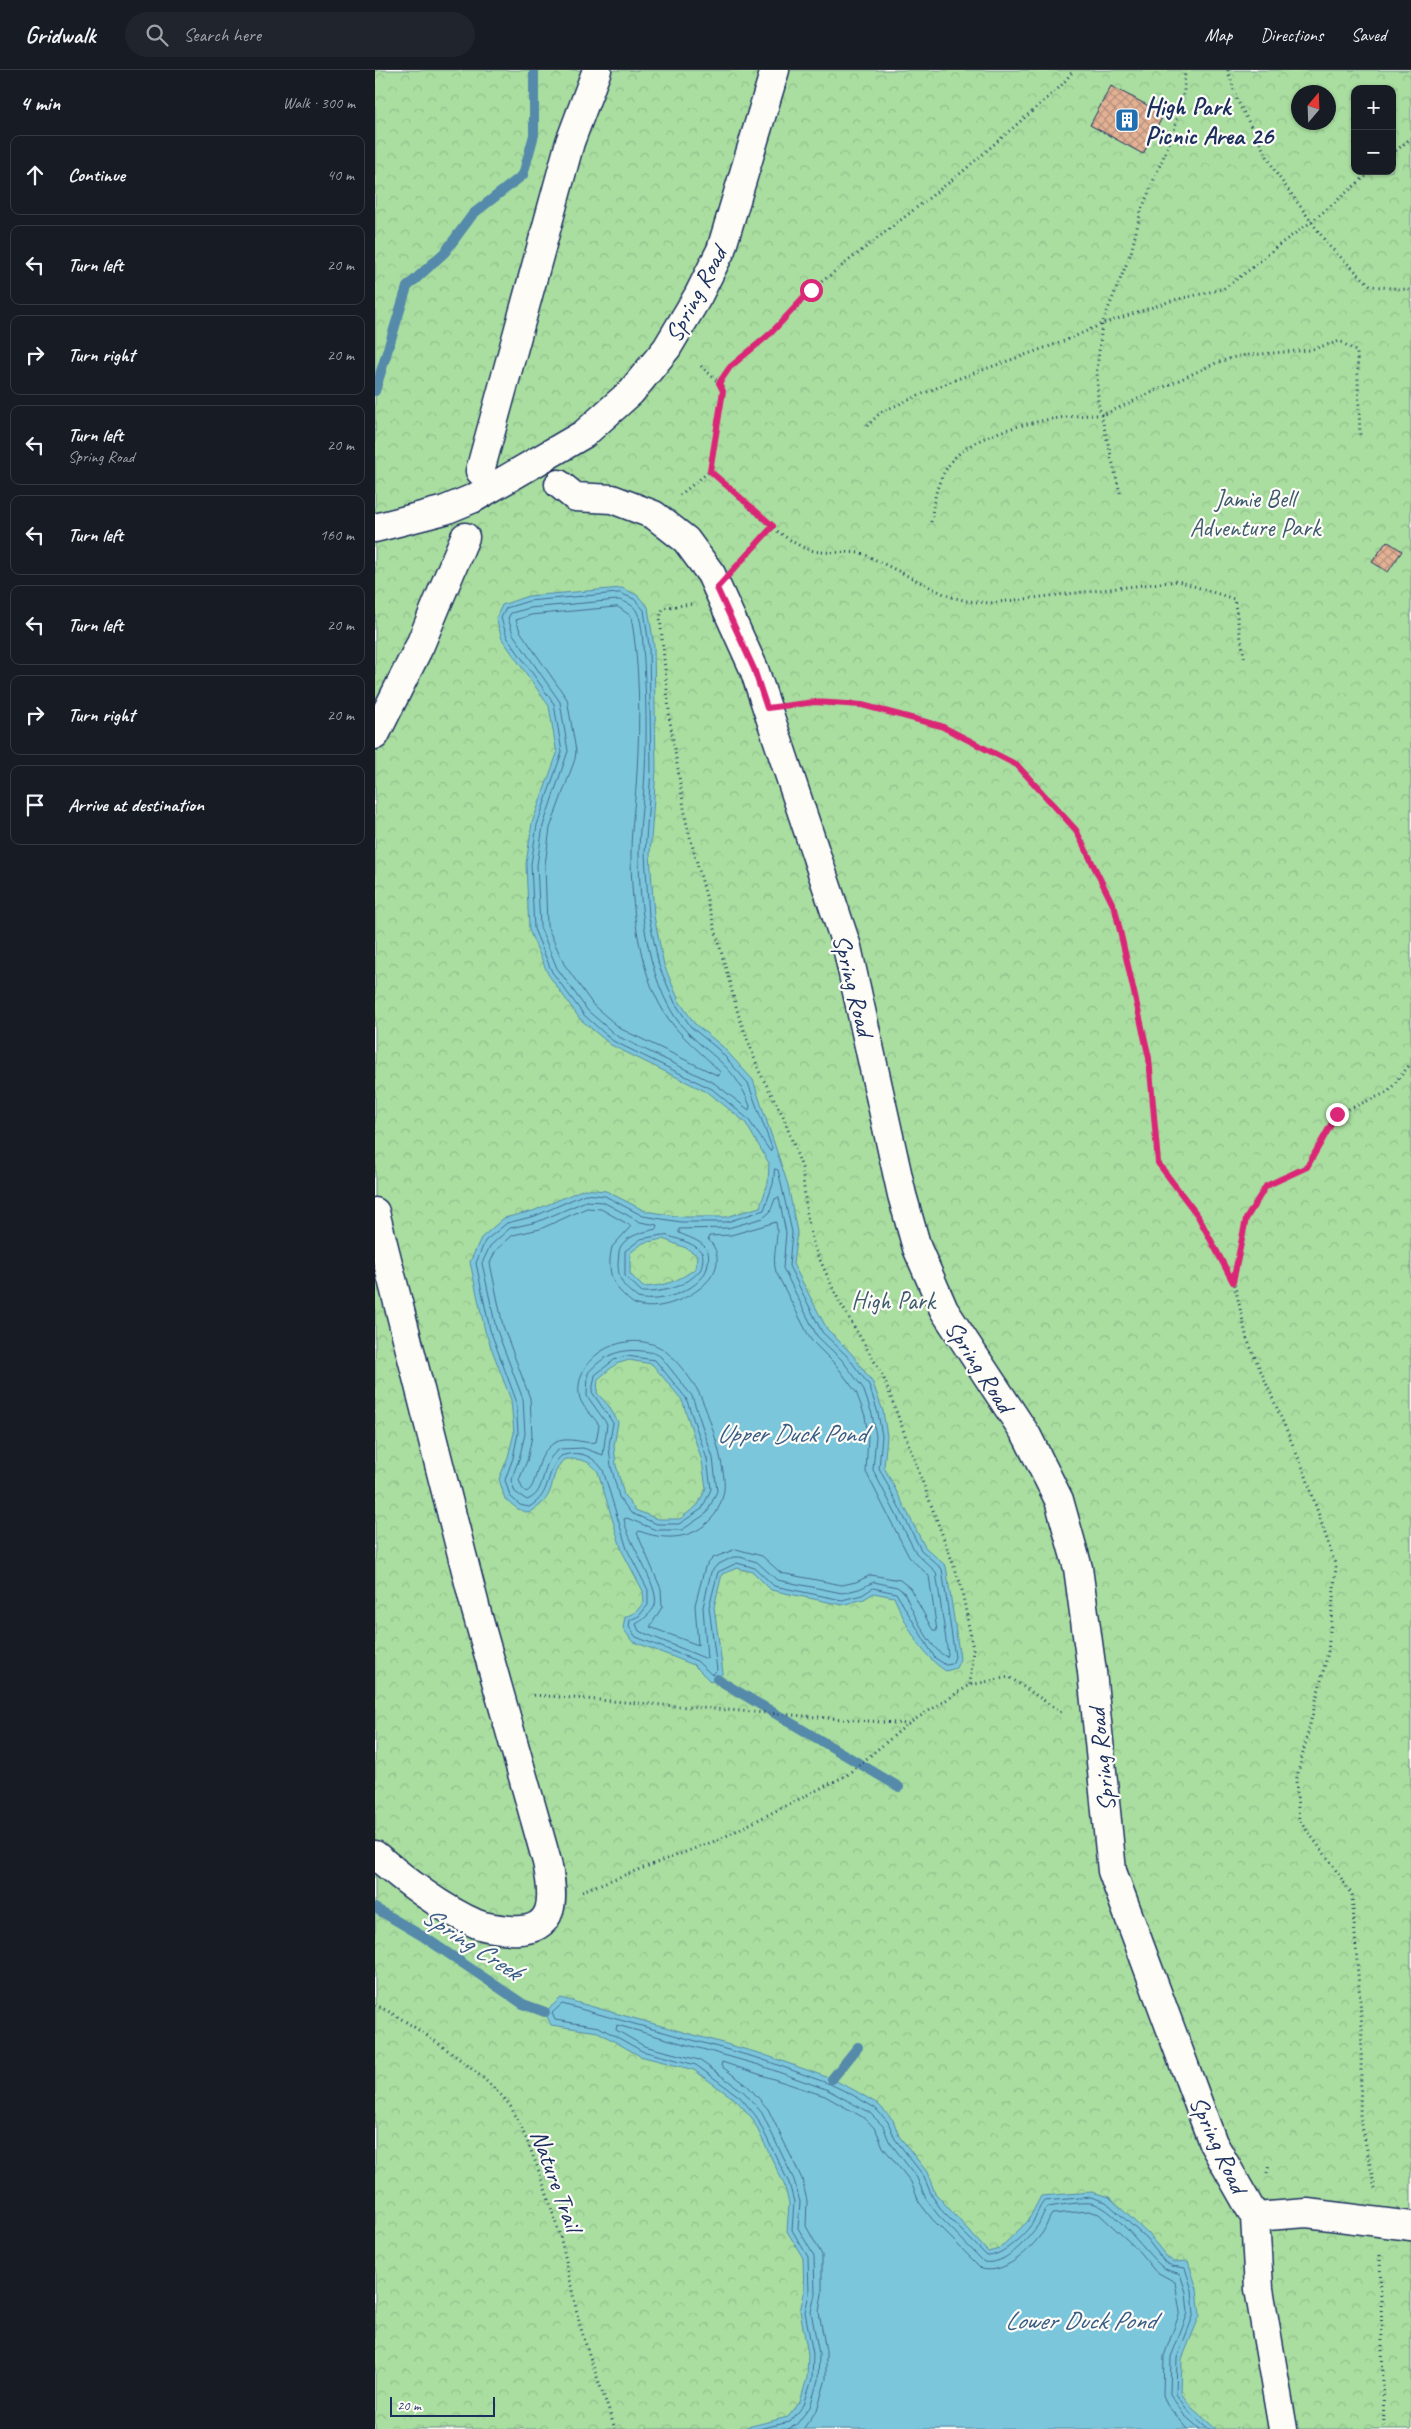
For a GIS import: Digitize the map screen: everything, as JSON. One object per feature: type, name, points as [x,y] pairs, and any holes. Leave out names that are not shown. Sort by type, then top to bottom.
[{"type":"street","points":[[480,471],[570,142],[597,70]]},
{"type":"street","name":"Spring Road","points":[[375,528],[445,510],[474,498],[535,465],[584,434],[631,392],[667,348],[698,296],[721,250],[775,70]]},
{"type":"street","name":"Spring Road","points":[[559,484],[575,497],[612,499],[654,515],[686,540],[711,574],[754,669],[847,947],[902,1195],[917,1248],[944,1310],[1027,1436],[1059,1500],[1078,1568],[1096,1712],[1112,1871],[1213,2143],[1255,2217],[1259,2289],[1283,2429]]},
{"type":"street","points":[[375,735],[420,644],[465,537]]},
{"type":"street","points":[[375,1212],[499,1692],[547,1862],[552,1902],[549,1913],[542,1922],[532,1928],[518,1930],[478,1924],[447,1908],[375,1855]]},
{"type":"street","name":"Spring Road","points":[[1255,2217],[1307,2213],[1411,2226]]},
{"type":"path","points":[[719,383],[730,367],[771,333],[811,290],[961,173],[1060,87],[1074,70]]},
{"type":"path","points":[[1120,493],[1103,415],[1098,402],[1097,370],[1103,324],[1131,252],[1141,211],[1174,131],[1183,91],[1185,70]]},
{"type":"path","points":[[1228,70],[1237,100],[1276,173],[1310,223],[1329,246],[1371,286],[1411,290]]},
{"type":"path","points":[[1396,151],[1411,138]]},
{"type":"path","points":[[867,426],[881,412],[949,382],[1067,340],[1103,324],[1175,300],[1223,289],[1310,223],[1367,175]]},
{"type":"path","points":[[931,522],[936,487],[952,460],[987,435],[1035,423],[1085,415],[1103,415],[1216,363],[1238,356],[1309,350],[1340,341],[1357,352],[1360,435]]},
{"type":"path","points":[[701,366],[719,383],[723,391],[710,471],[773,526],[809,549],[864,554],[948,596],[990,603],[1178,581],[1234,599],[1245,661]]},
{"type":"path","points":[[773,526],[719,594],[663,608],[660,617],[667,668],[670,721],[687,826],[739,1017],[760,1072],[783,1116],[802,1168],[807,1216],[814,1247],[839,1301],[883,1376],[961,1585],[973,1650],[970,1685]]},
{"type":"path","points":[[767,708],[815,702],[862,705],[941,726],[1017,765],[1076,830],[1115,909],[1149,1058],[1158,1163],[1198,1216],[1233,1282],[1247,1338],[1305,1473],[1336,1567],[1328,1652],[1296,1781],[1299,1820],[1330,1861],[1352,1895],[1362,2028],[1359,2116],[1376,2196],[1379,2222],[1385,2429]]},
{"type":"path","points":[[1233,1282],[1246,1219],[1266,1186],[1307,1167],[1337,1114],[1388,1092],[1411,1063]]},
{"type":"path","points":[[552,1902],[720,1839],[847,1775],[908,1724],[970,1685],[1009,1677],[1066,1715],[1096,1712]]},
{"type":"path","points":[[499,1692],[908,1724]]},
{"type":"path","name":"Nature Trail","points":[[375,2005],[405,2020],[483,2078],[512,2108],[536,2167],[562,2244],[579,2324],[595,2376],[615,2429]]},
{"type":"green space","name":"High Park","points":[[375,70],[1411,70],[1411,2429],[375,2429]]},
{"type":"water","name":"Upper Duck Pond","points":[[622,588],[637,595],[648,607],[654,646],[656,770],[650,854],[654,916],[664,965],[679,1001],[695,1024],[722,1046],[753,1080],[788,1185],[797,1232],[793,1264],[827,1329],[851,1353],[873,1383],[883,1411],[887,1436],[884,1467],[925,1547],[946,1566],[960,1659],[956,1668],[946,1671],[921,1648],[894,1597],[874,1593],[864,1599],[842,1605],[771,1590],[753,1572],[737,1568],[722,1574],[714,1607],[723,1673],[711,1682],[694,1665],[632,1641],[623,1628],[625,1617],[636,1612],[644,1602],[643,1591],[622,1551],[598,1472],[591,1464],[579,1460],[564,1459],[558,1467],[545,1500],[529,1513],[518,1509],[505,1499],[499,1479],[508,1457],[514,1433],[511,1400],[485,1331],[470,1262],[481,1238],[504,1218],[533,1211],[584,1189],[606,1191],[645,1211],[682,1217],[726,1217],[760,1207],[768,1183],[769,1163],[745,1122],[709,1093],[611,1045],[580,1019],[548,974],[529,930],[526,864],[532,823],[557,754],[549,706],[502,639],[496,618],[502,605],[528,596]],"holes":[[[663,1239],[686,1248],[697,1255],[696,1268],[671,1282],[643,1287],[630,1274],[630,1253],[643,1243]],[[629,1360],[652,1364],[682,1400],[702,1461],[706,1488],[698,1505],[680,1519],[658,1519],[635,1510],[624,1495],[616,1465],[614,1446],[618,1422],[608,1405],[597,1393],[598,1379],[616,1364]]]},
{"type":"water","name":"Lower Duck Pond","points":[[561,1998],[762,2054],[832,2079],[878,2104],[893,2120],[899,2136],[927,2172],[935,2193],[988,2252],[999,2249],[1028,2221],[1041,2196],[1092,2192],[1109,2197],[1149,2235],[1167,2257],[1174,2262],[1188,2261],[1197,2289],[1200,2315],[1182,2359],[1181,2393],[1192,2408],[1216,2429],[739,2429],[788,2417],[800,2402],[807,2378],[808,2354],[800,2311],[804,2294],[803,2258],[787,2231],[789,2203],[784,2184],[752,2118],[737,2101],[694,2070],[640,2056],[598,2032],[551,2025],[545,2012]]},
{"type":"building","name":"High Park Picnic Area 26","points":[[1111,86],[1164,114],[1143,154],[1090,125]]},
{"type":"building","points":[[1387,541],[1402,551],[1388,572],[1372,562]]},
{"type":"waterway","name":"Spring Creek","points":[[375,391],[407,287],[445,252],[473,214],[523,175],[534,135],[534,70]]},
{"type":"waterway","points":[[717,1679],[899,1787]]},
{"type":"waterway","name":"Spring Creek","points":[[375,1908],[424,1937],[523,2004],[545,2012]]},
{"type":"waterway","points":[[832,2079],[858,2047]]},
{"type":"place","name":"High Park Picnic Area 26","points":[[1127,120]]},
{"type":"route","points":[[811,290],[771,333],[730,367],[719,383],[723,391],[710,471],[773,526],[717,588],[721,601],[734,624],[754,669],[767,708],[815,702],[862,705],[941,726],[1017,765],[1076,830],[1115,909],[1149,1058],[1158,1163],[1198,1216],[1233,1282],[1246,1219],[1266,1186],[1307,1167],[1337,1114]]},
{"type":"park label","name":"Jamie Bell Adventure Park","points":[[1255,512]]}]
